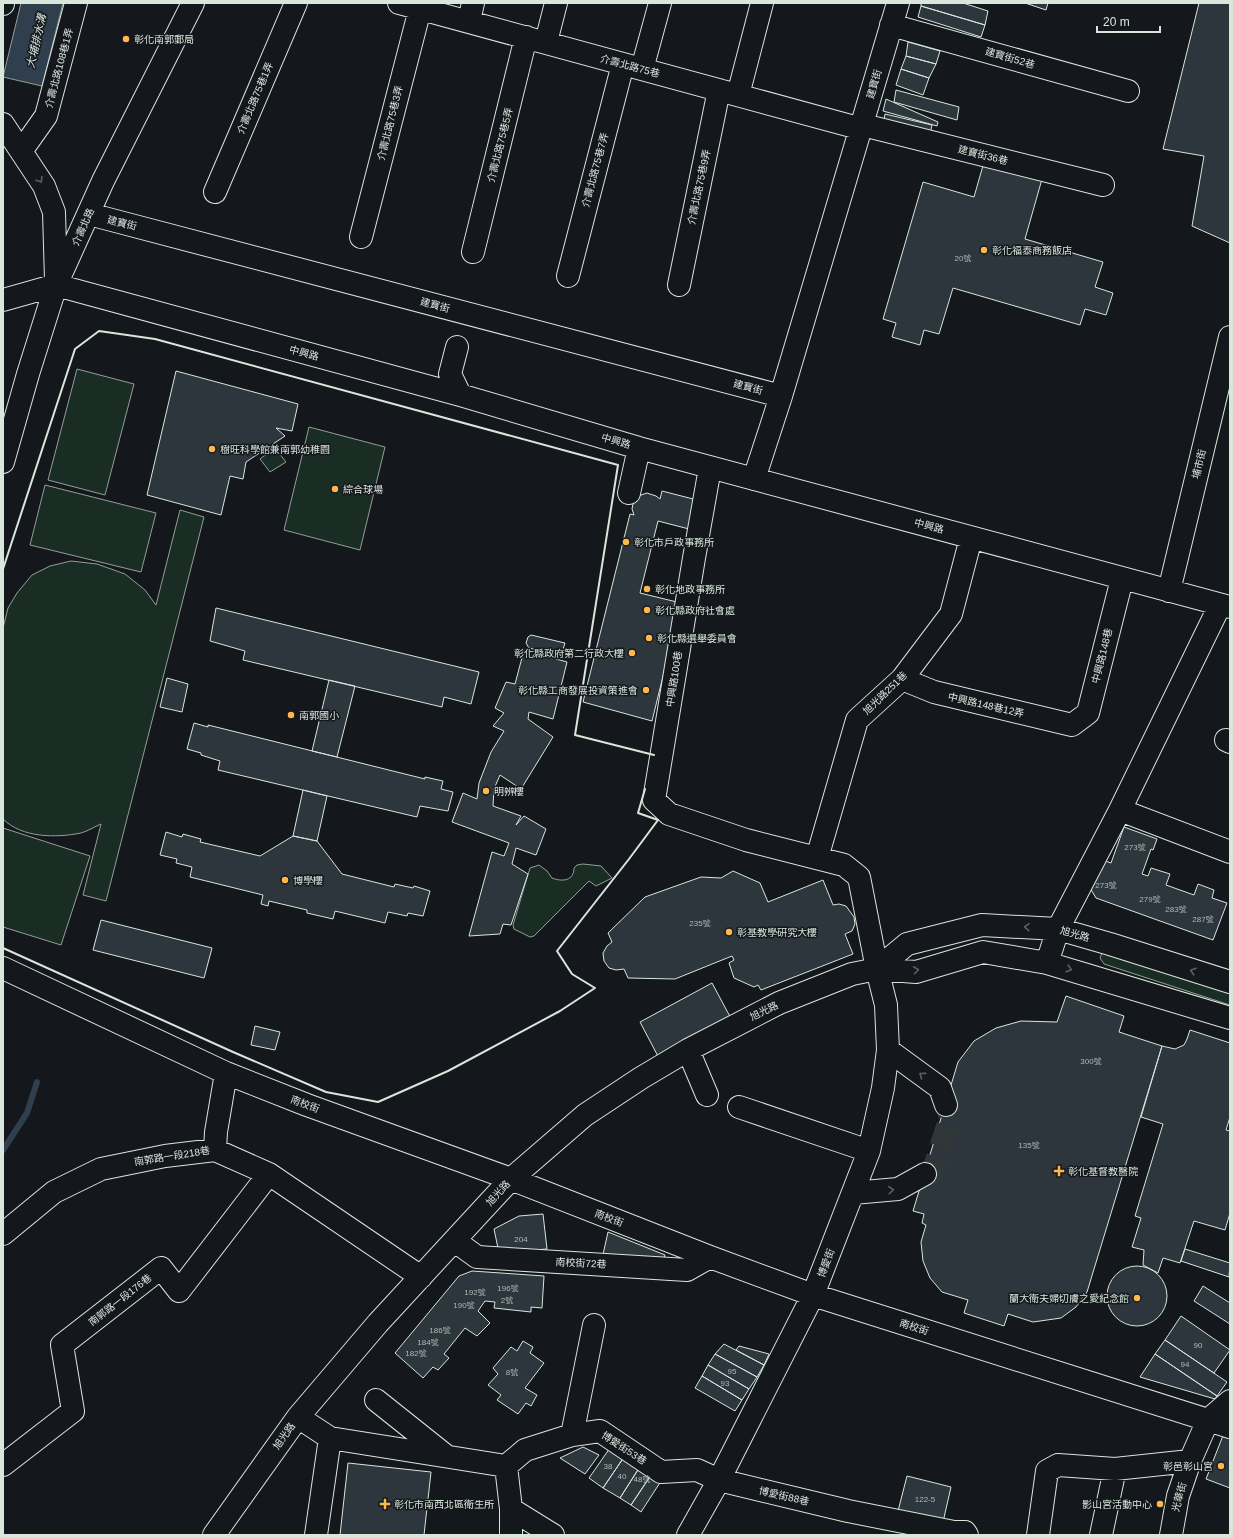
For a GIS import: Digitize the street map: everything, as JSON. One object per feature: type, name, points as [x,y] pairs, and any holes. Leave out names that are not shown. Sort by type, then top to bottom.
[{"type":"street","name":"介壽北路108巷1弄","points":[[22,150],[46,116],[76,3]]},
{"type":"street","name":"介壽北路","points":[[3,462],[28,374],[56,285],[103,181],[193,3]]},
{"type":"street","name":"介壽北路75巷1弄","points":[[215,192],[296,3]]},
{"type":"street","name":"介壽北路75巷","points":[[399,3],[420,9],[471,12],[536,40],[862,127]]},
{"type":"street","name":"介壽北路75巷5弄","points":[[473,252],[536,40],[556,3]]},
{"type":"street","name":"介壽北路75巷7弄","points":[[568,276],[633,66],[660,3]]},
{"type":"street","name":"介壽北路75巷9弄","points":[[679,284],[729,92],[762,3]]},
{"type":"street","name":"建寶街","points":[[754,479],[781,396],[898,3]]},
{"type":"street","name":"介壽北路75巷3弄","points":[[362,237],[420,9]]},
{"type":"street","name":"建寶街52巷","points":[[891,25],[1128,91]]},
{"type":"street","points":[[3,124],[22,150],[44,186],[54,212],[56,285],[3,300]]},
{"type":"street","name":"建寶街36巷","points":[[862,127],[1103,185]]},
{"type":"street","name":"建寶街","points":[[89,214],[781,396]]},
{"type":"street","name":"中興路","points":[[56,285],[460,395],[710,468],[1225,606]]},
{"type":"street","name":"埔市街","points":[[1169,591],[1230,337]]},
{"type":"street","points":[[457,347],[450,374],[460,395]]},
{"type":"street","points":[[630,493],[639,448]]},
{"type":"street","name":"中興路100巷","points":[[710,468],[654,800],[670,814],[746,840],[817,858]]},
{"type":"street","name":"旭光路251巷","points":[[817,858],[857,720],[902,680],[951,614],[971,538]]},
{"type":"street","name":"中興路148巷","points":[[1072,725],[1088,713],[1122,579]]},
{"type":"street","points":[[1047,963],[1058,929],[1225,606]]},
{"type":"street","name":"中興路148巷12弄","points":[[902,680],[934,692],[1072,725]]},
{"type":"street","points":[[1120,810],[1230,852]]},
{"type":"street","points":[[817,858],[844,866],[859,877],[877,969]]},
{"type":"street","name":"旭光路","points":[[877,969],[907,944],[982,925],[1058,929],[1230,982]]},
{"type":"street","points":[[871,938],[907,944]]},
{"type":"street","name":"旭光路","points":[[214,1535],[298,1417],[373,1328],[511,1179],[585,1114],[688,1050],[779,1004],[852,974],[877,969],[916,972],[983,952],[1047,963],[1230,1018]]},
{"type":"street","name":"南校街","points":[[3,968],[226,1073],[307,1105],[511,1179],[710,1257],[813,1295],[1230,1427]]},
{"type":"street","name":"博愛街","points":[[688,1535],[719,1480],[813,1295],[869,1151],[883,1088],[888,1050],[886,1004],[877,969]]},
{"type":"street","points":[[688,1050],[707,1095]]},
{"type":"street","points":[[888,1050],[940,1088],[946,1104]]},
{"type":"street","points":[[215,1150],[216,1132],[226,1073]]},
{"type":"street","points":[[739,1107],[869,1151]]},
{"type":"street","name":"南郭路一段218巷","points":[[3,1234],[54,1192],[101,1169],[165,1156],[215,1150],[269,1174],[421,1277]]},
{"type":"street","name":"南郭路一段176巷","points":[[3,1465],[73,1411],[62,1345],[161,1268],[179,1291],[269,1174]]},
{"type":"street","points":[[853,1192],[898,1189],[925,1174]]},
{"type":"street","name":"南校街72巷","points":[[455,1241],[477,1257],[485,1258],[687,1270],[710,1257]]},
{"type":"street","points":[[572,1435],[594,1325]]},
{"type":"street","points":[[376,1400],[446,1456]]},
{"type":"street","name":"光華街","points":[[1171,1535],[1178,1496],[1193,1448],[1208,1420],[1230,1401]]},
{"type":"street","points":[[298,1417],[330,1438],[506,1466],[511,1509],[511,1535]]},
{"type":"street","name":"博愛街53巷","points":[[506,1466],[525,1450],[572,1435],[600,1431],[661,1472],[697,1470],[719,1480]]},
{"type":"street","points":[[316,1535],[330,1438]]},
{"type":"street","points":[[1038,1535],[1047,1471],[1058,1465],[1115,1469],[1193,1448]]},
{"type":"street","points":[[1101,1535],[1115,1469]]},
{"type":"street","name":"博愛街88巷","points":[[719,1480],[848,1511],[954,1532],[965,1532],[967,1535]]},
{"type":"street","points":[[511,1509],[553,1535]]},
{"type":"green space","points":[[77,369],[134,384],[105,495],[48,480]]},
{"type":"green space","name":"綜合球場","points":[[309,427],[385,447],[360,550],[284,530]]},
{"type":"green space","points":[[275,448],[286,462],[270,472],[260,459]]},
{"type":"green space","points":[[45,485],[156,513],[141,572],[30,545]]},
{"type":"green space","points":[[180,510],[204,517],[106,901],[83,895],[101,824],[81,833],[50,836],[20,830],[3,819],[3,628],[8,608],[17,593],[32,575],[50,566],[71,561],[97,564],[125,574],[145,590],[156,605]]},
{"type":"green space","points":[[3,828],[90,856],[61,945],[3,927]]},
{"type":"green space","points":[[583,864],[601,866],[612,878],[596,886],[589,881],[534,936],[530,937],[514,929],[513,925],[530,868],[539,865],[547,871],[552,878],[563,880],[572,876],[574,868],[577,865]]},
{"type":"green space","points":[[1102,953],[1230,992],[1230,1005],[1104,964],[1100,958]]},
{"type":"water","name":"大埔排水溝","points":[[21,3],[63,3],[42,86],[3,77]]},
{"type":"building","points":[[921,3],[963,3],[988,11],[985,25],[921,6]]},
{"type":"building","points":[[1025,3],[1048,3],[1046,10]]},
{"type":"building","points":[[1199,3],[1230,3],[1230,243],[1192,226],[1204,156],[1163,149]]},
{"type":"building","points":[[921,6],[985,25],[981,37],[918,17]]},
{"type":"building","points":[[908,42],[940,51],[936,64],[906,56]]},
{"type":"building","points":[[906,56],[936,64],[929,78],[901,69]]},
{"type":"building","points":[[901,69],[929,78],[923,95],[896,85]]},
{"type":"building","points":[[896,90],[959,107],[957,120],[894,102]]},
{"type":"building","points":[[886,99],[938,122],[937,126],[883,111]]},
{"type":"building","points":[[885,114],[932,125],[929,139],[883,125]]},
{"type":"building","name":"彰化福泰商務飯店","points":[[984,162],[1042,179],[1025,239],[1103,262],[1095,287],[1113,293],[1106,315],[1085,309],[1080,325],[953,288],[939,334],[924,330],[920,345],[892,337],[896,323],[883,319],[923,182],[974,197]]},
{"type":"building","name":"樹旺科學館兼南郭幼稚園","points":[[176,371],[298,404],[292,431],[276,428],[285,436],[246,462],[243,479],[230,476],[221,515],[147,495]]},
{"type":"building","name":"彰化縣政府第二行政大樓","points":[[662,491],[697,500],[689,529],[658,521],[640,593],[681,603],[652,721],[583,702],[630,514],[634,515],[632,509],[633,504],[638,496],[647,493],[660,499]]},
{"type":"building","points":[[216,608],[479,672],[471,704],[444,697],[442,707],[243,660],[245,651],[210,641]]},
{"type":"building","points":[[531,635],[565,643],[561,656],[529,648],[526,643],[528,637]]},
{"type":"building","name":"明辨樓","points":[[524,650],[567,662],[553,719],[529,712],[528,719],[553,737],[521,789],[500,775],[494,789],[493,806],[521,816],[516,825],[524,816],[546,829],[536,855],[516,848],[512,864],[528,874],[511,925],[503,924],[500,934],[469,936],[492,852],[504,856],[509,843],[452,822],[463,793],[477,799],[479,783],[491,752],[504,731],[493,726],[504,713],[495,708],[506,682],[515,684]]},
{"type":"building","points":[[167,678],[188,684],[182,712],[160,707]]},
{"type":"building","points":[[329,680],[355,686],[337,757],[312,751]]},
{"type":"building","points":[[194,723],[208,727],[208,725],[425,779],[425,777],[443,781],[441,789],[453,792],[448,811],[420,806],[417,817],[218,770],[220,761],[187,749]]},
{"type":"building","points":[[303,790],[327,796],[317,841],[293,836]]},
{"type":"building","points":[[1124,827],[1157,839],[1153,850],[1151,849],[1142,874],[1148,876],[1151,868],[1170,874],[1166,885],[1194,895],[1198,884],[1214,890],[1212,898],[1227,903],[1213,940],[1096,898],[1090,888],[1100,859],[1111,863]]},
{"type":"building","name":"博學樓","points":[[166,832],[182,837],[183,834],[201,839],[200,842],[260,856],[293,836],[317,841],[342,874],[394,887],[395,884],[413,888],[414,886],[430,891],[423,916],[408,913],[407,916],[388,912],[385,923],[335,911],[333,919],[307,913],[307,910],[269,901],[268,906],[261,904],[263,895],[190,877],[192,867],[176,863],[177,859],[160,855]]},
{"type":"building","name":"彰基教學研究大樓","points":[[733,871],[760,883],[768,902],[823,880],[833,905],[839,904],[846,906],[854,917],[855,924],[852,931],[845,934],[853,954],[761,990],[758,985],[754,987],[734,978],[729,963],[734,960],[732,956],[675,979],[628,978],[624,969],[616,970],[609,968],[604,961],[603,953],[607,946],[612,942],[608,933],[645,897],[701,877],[721,878]]},
{"type":"building","points":[[101,920],[212,948],[204,978],[93,950]]},
{"type":"building","points":[[712,983],[734,1024],[661,1062],[640,1022]]},
{"type":"building","points":[[1066,996],[1124,1016],[1119,1032],[1162,1046],[1087,1292],[1076,1307],[1061,1318],[1033,1322],[1008,1314],[1004,1326],[964,1313],[968,1300],[942,1292],[930,1278],[923,1261],[921,1242],[926,1225],[922,1223],[924,1214],[913,1211],[958,1062],[974,1041],[996,1028],[1021,1021],[1057,1022]]},
{"type":"building","points":[[255,1026],[280,1032],[275,1050],[251,1045]]},
{"type":"building","points":[[1190,1030],[1230,1043],[1230,1117],[1226,1130],[1230,1131],[1230,1213],[1225,1230],[1194,1221],[1180,1263],[1163,1258],[1158,1273],[1143,1265],[1144,1250],[1132,1247],[1141,1218],[1135,1216],[1163,1124],[1141,1117],[1162,1046],[1175,1049],[1184,1045]]},
{"type":"building","points":[[543,1214],[547,1249],[499,1253],[494,1229],[519,1216]]},
{"type":"building","points":[[608,1232],[665,1255],[663,1261],[602,1259]]},
{"type":"building","points":[[1185,1249],[1230,1263],[1229,1277],[1181,1261]]},
{"type":"building","name":"蘭大衛夫婦切膚之愛紀念館","points":[[1131,1266],[1143,1266],[1159,1274],[1165,1284],[1167,1296],[1165,1308],[1159,1318],[1143,1326],[1131,1326],[1115,1318],[1107,1302],[1107,1290],[1115,1274]]},
{"type":"building","points":[[472,1271],[544,1276],[542,1308],[531,1307],[531,1312],[494,1308],[495,1302],[485,1301],[478,1311],[490,1323],[477,1336],[465,1328],[444,1354],[449,1358],[438,1370],[433,1367],[423,1378],[395,1353],[459,1276]]},
{"type":"building","points":[[1203,1286],[1230,1303],[1230,1324],[1194,1301]]},
{"type":"building","points":[[1181,1316],[1230,1350],[1214,1373],[1165,1340]]},
{"type":"building","points":[[1165,1340],[1227,1382],[1217,1396],[1155,1354]]},
{"type":"building","points":[[523,1341],[533,1347],[530,1353],[544,1363],[525,1388],[537,1395],[531,1406],[526,1403],[518,1414],[497,1400],[501,1395],[488,1385],[498,1374],[493,1368],[511,1347],[517,1351]]},
{"type":"building","points":[[724,1344],[764,1365],[757,1377],[715,1354]]},
{"type":"building","points":[[739,1346],[769,1354],[764,1365],[736,1350]]},
{"type":"building","points":[[715,1354],[757,1377],[749,1389],[708,1365]]},
{"type":"building","points":[[1155,1354],[1217,1396],[1215,1399],[1140,1377]]},
{"type":"building","points":[[708,1365],[749,1389],[742,1400],[702,1376]]},
{"type":"building","points":[[702,1376],[742,1400],[735,1411],[695,1388]]},
{"type":"building","name":"彰邑彰山宮","points":[[1224,1433],[1230,1436],[1230,1488],[1206,1479]]},
{"type":"building","points":[[612,1445],[626,1454],[603,1488],[589,1478]]},
{"type":"building","points":[[583,1447],[599,1455],[585,1474],[560,1458]]},
{"type":"building","points":[[626,1454],[641,1465],[620,1498],[603,1488]]},
{"type":"building","name":"彰化市南西北區衛生所","points":[[348,1463],[431,1472],[424,1535],[340,1535]]},
{"type":"building","points":[[641,1465],[653,1472],[631,1505],[620,1498]]},
{"type":"building","points":[[653,1472],[663,1478],[641,1512],[631,1505]]},
{"type":"building","points":[[907,1476],[951,1487],[943,1522],[898,1511]]},
{"type":"waterway","points":[[3,1150],[27,1113],[37,1082]]},
{"type":"tunnel","points":[[925,1174],[934,1167],[950,1117],[946,1105]]},
{"type":"wall","points":[[3,569],[75,349],[99,331],[155,339],[618,465],[575,735],[654,755]]},
{"type":"wall","points":[[3,948],[233,1052],[326,1092],[378,1102],[448,1071],[560,1011],[595,988],[572,974],[557,951],[658,820],[638,813],[645,789]]},
{"type":"place","name":"彰化南郭郵局","points":[[126,39]]},
{"type":"place","name":"彰化福泰商務飯店","points":[[984,250]]},
{"type":"place","name":"樹旺科學館兼南郭幼稚園","points":[[212,449]]},
{"type":"place","name":"綜合球場","points":[[335,489]]},
{"type":"place","name":"彰化市戶政事務所","points":[[626,542]]},
{"type":"place","name":"彰化地政事務所","points":[[647,589]]},
{"type":"place","name":"彰化縣政府社會處","points":[[647,610]]},
{"type":"place","name":"彰化縣選舉委員會","points":[[649,638]]},
{"type":"place","name":"彰化縣政府第二行政大樓","points":[[632,653]]},
{"type":"place","name":"彰化縣工商發展投資策進會","points":[[646,690]]},
{"type":"place","name":"南郭國小","points":[[291,715]]},
{"type":"place","name":"明辨樓","points":[[486,791]]},
{"type":"place","name":"博學樓","points":[[285,880]]},
{"type":"place","name":"彰基教學研究大樓","points":[[729,932]]},
{"type":"place","name":"彰化基督教醫院","points":[[1059,1171]]},
{"type":"place","name":"蘭大衛夫婦切膚之愛紀念館","points":[[1137,1298]]},
{"type":"place","name":"彰邑彰山宮","points":[[1221,1466]]},
{"type":"place","name":"彰化市南西北區衛生所","points":[[385,1504]]},
{"type":"place","name":"影山宮活動中心","points":[[1160,1504]]}]
